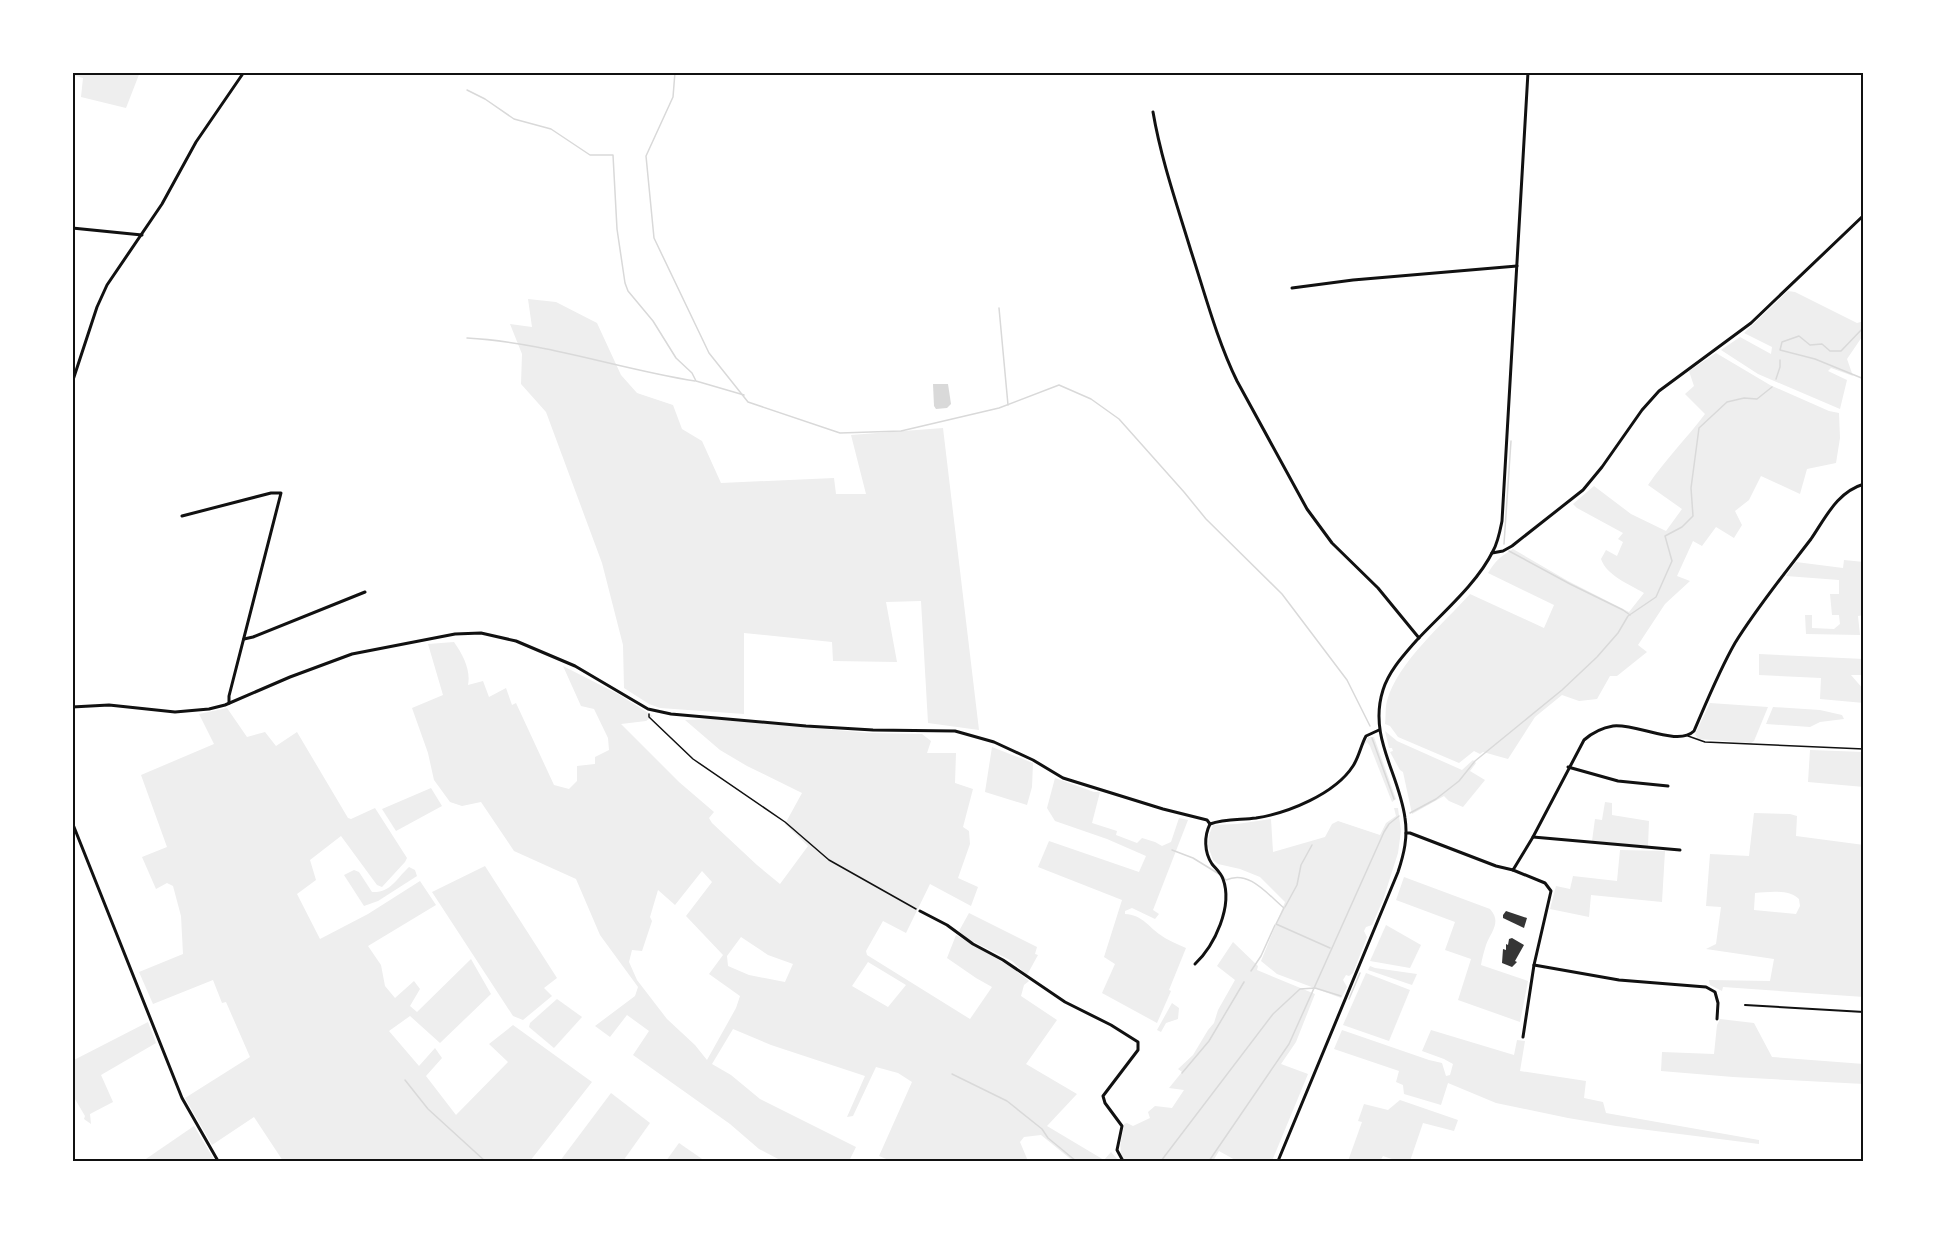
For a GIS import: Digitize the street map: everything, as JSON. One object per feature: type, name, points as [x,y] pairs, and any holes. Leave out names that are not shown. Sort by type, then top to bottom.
[{"type":"street","points":[[72,383],[88,331],[102,295],[115,271],[162,204],[196,142],[244,72]]},
{"type":"street","points":[[1278,1161],[1398,872],[1405,848],[1406,833],[1401,797],[1384,751],[1379,730],[1380,704],[1386,683],[1395,666],[1484,567],[1492,553],[1502,521],[1528,72]]},
{"type":"street","points":[[1153,112],[1163,157],[1203,291],[1237,381],[1288,477],[1325,535],[1378,588],[1419,638]]},
{"type":"street","points":[[1492,553],[1512,546],[1578,494],[1602,467],[1642,410],[1659,391],[1750,323],[1864,215]]},
{"type":"street","points":[[72,228],[141,235]]},
{"type":"street","points":[[1292,288],[1364,279],[1517,266]]},
{"type":"street","points":[[1513,870],[1533,837],[1568,767],[1584,740],[1594,732],[1612,726],[1627,726],[1679,738],[1688,736],[1694,730],[1734,645],[1759,606],[1832,506],[1846,492],[1864,484]]},
{"type":"street","points":[[182,516],[271,493],[281,493],[229,696],[230,703]]},
{"type":"street","points":[[244,639],[365,592]]},
{"type":"street","points":[[72,707],[93,705],[192,712],[230,703],[352,654],[455,634],[481,633],[516,641],[575,666],[648,709],[679,715],[806,726],[955,731],[994,742],[1033,760],[1064,778],[1163,809],[1207,820],[1210,824]]},
{"type":"street","points":[[1210,824],[1267,816],[1313,800],[1347,774],[1354,765],[1366,736],[1379,730]]},
{"type":"street","points":[[1568,767],[1618,781],[1668,786]]},
{"type":"street","points":[[72,822],[182,1098],[218,1161]]},
{"type":"street","points":[[1196,964],[1214,941],[1227,896],[1222,876],[1207,853],[1207,831],[1210,824]]},
{"type":"street","points":[[1406,833],[1513,870],[1545,883],[1551,891],[1534,965],[1523,1037]]},
{"type":"street","points":[[1533,837],[1680,850]]},
{"type":"street","points":[[920,911],[1003,960],[1065,1002],[1122,1031],[1138,1042],[1138,1050],[1103,1096],[1105,1103],[1122,1126],[1118,1150],[1123,1161]]},
{"type":"street","points":[[1534,965],[1619,980],[1706,987],[1715,992],[1718,1003],[1717,1019]]},
{"type":"street","points":[[1745,1005],[1864,1012]]},
{"type":"lane","points":[[1688,736],[1705,742],[1864,749]]},
{"type":"path","points":[[648,709],[649,717],[693,759],[785,822],[829,860],[920,911]]},
{"type":"shaded area","points":[[72,72],[140,72],[126,108],[81,97],[83,78],[72,75]]},
{"type":"shaded area","points":[[1788,291],[1795,292],[1857,323],[1864,321],[1864,334],[1847,359],[1853,376],[1831,368],[1828,371],[1847,380],[1840,409],[1758,374],[1721,350],[1740,337],[1771,354],[1772,347],[1744,333]]},
{"type":"shaded area","points":[[528,299],[556,302],[597,323],[621,375],[637,393],[673,405],[682,429],[702,441],[721,483],[834,478],[836,494],[866,494],[851,435],[943,428],[979,730],[928,723],[921,601],[886,602],[897,662],[833,661],[832,642],[744,633],[744,714],[660,708],[649,704],[624,688],[623,645],[602,563],[546,412],[521,384],[522,354],[510,324],[532,327]]},
{"type":"shaded area","points":[[1716,353],[1770,385],[1829,411],[1839,413],[1840,438],[1836,463],[1807,469],[1800,494],[1761,476],[1749,500],[1735,511],[1742,525],[1734,538],[1716,527],[1702,546],[1693,541],[1677,576],[1690,581],[1665,604],[1638,645],[1647,652],[1617,676],[1610,676],[1597,699],[1579,701],[1562,695],[1535,717],[1508,759],[1474,751],[1459,763],[1398,737],[1390,726],[1385,724],[1386,704],[1392,687],[1411,658],[1470,594],[1544,628],[1554,605],[1488,573],[1499,559],[1513,549],[1568,581],[1629,612],[1644,593],[1613,575],[1601,559],[1606,550],[1617,556],[1623,542],[1618,539],[1623,533],[1573,504],[1594,486],[1631,514],[1666,531],[1682,509],[1648,485],[1705,414],[1685,394],[1694,386],[1689,371]]},
{"type":"shaded area","points":[[933,384],[948,384],[951,404],[947,408],[936,409],[934,406]]},
{"type":"shaded area","points":[[1844,560],[1864,562],[1864,615],[1858,616],[1860,635],[1806,634],[1805,615],[1812,615],[1812,628],[1834,629],[1840,624],[1839,615],[1832,615],[1830,594],[1839,594],[1839,580],[1786,576],[1796,562],[1843,568]]},
{"type":"shaded area","points":[[454,642],[466,663],[468,685],[483,681],[489,697],[506,688],[512,705],[516,703],[554,785],[569,789],[577,781],[577,766],[595,764],[595,757],[609,750],[608,738],[594,709],[581,706],[563,666],[618,694],[653,716],[646,721],[621,724],[679,782],[714,812],[709,818],[712,823],[780,884],[808,846],[785,824],[802,793],[720,750],[685,720],[712,719],[870,733],[922,734],[931,741],[927,753],[956,753],[955,783],[973,789],[963,827],[969,831],[970,844],[958,878],[978,887],[971,906],[930,884],[906,933],[883,921],[866,951],[867,955],[970,1019],[992,987],[947,958],[956,935],[1011,967],[1029,981],[1024,985],[1021,996],[1057,1020],[1026,1064],[1077,1094],[1047,1126],[1104,1160],[1111,1152],[1119,1161],[1073,1161],[1041,1135],[1024,1137],[1020,1142],[1028,1161],[891,1161],[879,1156],[912,1082],[898,1073],[876,1067],[853,1116],[847,1117],[865,1076],[771,1045],[733,1029],[712,1064],[731,1075],[760,1099],[856,1147],[849,1161],[782,1161],[759,1149],[730,1124],[633,1055],[649,1031],[627,1015],[610,1037],[595,1026],[635,996],[638,987],[600,935],[576,879],[514,851],[481,802],[462,806],[450,802],[434,780],[428,753],[412,708],[443,695],[428,644]],"holes":[[[702,871],[712,882],[686,916],[723,955],[709,974],[740,996],[736,1008],[707,1060],[695,1045],[667,1019],[637,980],[629,962],[632,950],[642,951],[652,921],[650,917],[658,890],[675,905]],[[741,937],[768,955],[793,964],[785,982],[749,975],[728,966],[727,956]],[[868,962],[906,985],[888,1007],[852,986]]]},
{"type":"shaded area","points":[[1759,654],[1864,659],[1864,675],[1851,675],[1864,690],[1864,703],[1820,699],[1821,678],[1759,675]]},
{"type":"shaded area","points":[[1710,703],[1768,707],[1754,741],[1751,743],[1698,739],[1695,734]]},
{"type":"shaded area","points":[[1773,707],[1820,710],[1842,715],[1844,719],[1820,722],[1810,727],[1766,724]]},
{"type":"shaded area","points":[[227,708],[247,737],[265,732],[276,746],[297,732],[348,818],[351,819],[375,808],[407,858],[382,887],[377,885],[341,836],[310,860],[316,880],[297,894],[320,939],[368,914],[420,881],[436,905],[368,946],[381,965],[385,986],[395,998],[414,981],[420,989],[410,1006],[417,1012],[471,959],[491,994],[440,1043],[410,1016],[389,1031],[419,1066],[435,1048],[442,1058],[426,1076],[456,1115],[508,1062],[489,1044],[513,1025],[592,1082],[530,1161],[283,1161],[254,1117],[212,1145],[185,1098],[250,1057],[226,1002],[222,1003],[213,980],[153,1004],[139,972],[183,954],[181,916],[173,886],[167,883],[156,889],[142,857],[167,847],[141,775],[214,744],[199,714]]},
{"type":"shaded area","points":[[1385,731],[1397,741],[1462,770],[1473,760],[1476,763],[1470,771],[1485,780],[1463,807],[1449,801],[1444,796],[1412,814],[1403,772],[1390,752],[1393,751],[1389,748]]},
{"type":"shaded area","points":[[1368,737],[1374,737],[1396,799],[1392,802],[1370,746],[1367,742],[1364,745]]},
{"type":"shaded area","points":[[992,747],[1033,763],[1032,787],[1027,805],[985,792]]},
{"type":"shaded area","points":[[1810,750],[1864,752],[1864,787],[1808,782]]},
{"type":"shaded area","points":[[1055,778],[1100,792],[1092,823],[1117,831],[1116,835],[1137,843],[1142,838],[1162,846],[1171,842],[1179,818],[1188,820],[1153,910],[1159,914],[1155,919],[1132,908],[1125,911],[1125,914],[1140,918],[1162,936],[1186,948],[1157,1023],[1102,993],[1115,964],[1104,957],[1122,900],[1038,867],[1049,841],[1139,872],[1146,856],[1107,839],[1055,821],[1047,808]]},
{"type":"shaded area","points":[[431,788],[442,806],[396,831],[382,809]]},
{"type":"shaded area","points":[[1605,802],[1612,803],[1612,815],[1649,821],[1648,846],[1592,841],[1595,819],[1602,820]]},
{"type":"shaded area","points":[[1394,808],[1398,808],[1401,831],[1398,853],[1383,900],[1372,925],[1366,927],[1364,931],[1367,937],[1353,973],[1346,975],[1343,980],[1347,987],[1341,998],[1277,974],[1261,961],[1285,902],[1260,877],[1218,864],[1213,860],[1208,846],[1213,825],[1271,819],[1273,852],[1325,837],[1332,824],[1338,821],[1380,835],[1386,823],[1396,816]]},
{"type":"shaded area","points":[[1754,813],[1797,816],[1796,836],[1864,845],[1864,997],[1723,987],[1722,991],[1710,985],[1709,980],[1770,981],[1774,959],[1706,949],[1716,944],[1721,907],[1706,906],[1710,854],[1749,856]],"holes":[[[1755,893],[1790,894],[1799,899],[1800,906],[1796,914],[1754,910]]]},
{"type":"shaded area","points":[[1620,850],[1665,851],[1662,902],[1591,895],[1589,917],[1550,909],[1556,886],[1570,889],[1573,876],[1617,881]]},
{"type":"shaded area","points":[[485,866],[557,978],[544,988],[552,996],[523,1020],[513,1016],[432,892]]},
{"type":"shaded area","points":[[409,867],[415,870],[417,876],[378,901],[364,906],[344,875],[354,870],[359,872],[372,892],[379,892],[389,888]]},
{"type":"shaded area","points":[[1404,877],[1490,909],[1495,923],[1481,965],[1528,981],[1520,1022],[1458,1000],[1471,959],[1445,950],[1455,922],[1396,900]]},
{"type":"shaded area","points":[[969,913],[1037,947],[1035,954],[1038,955],[1027,975],[1012,961],[966,938],[959,931]]},
{"type":"shaded area","points":[[1386,925],[1421,945],[1410,968],[1370,961]]},
{"type":"shaded area","points":[[1233,942],[1258,966],[1257,970],[1315,994],[1296,1042],[1281,1064],[1308,1074],[1272,1161],[1237,1161],[1219,1151],[1213,1161],[1125,1161],[1120,1148],[1124,1124],[1133,1126],[1150,1118],[1148,1112],[1155,1106],[1172,1108],[1184,1090],[1169,1088],[1182,1072],[1178,1069],[1193,1055],[1214,1023],[1218,1010],[1235,980],[1217,966]]},
{"type":"shaded area","points":[[1370,966],[1417,974],[1412,985],[1368,970]]},
{"type":"shaded area","points":[[1366,973],[1410,990],[1389,1041],[1343,1025]]},
{"type":"shaded area","points":[[557,999],[582,1017],[554,1048],[529,1027],[530,1023]]},
{"type":"shaded area","points":[[1172,1003],[1179,1008],[1178,1019],[1166,1023],[1161,1032],[1157,1030]]},
{"type":"shaded area","points":[[1720,1019],[1754,1023],[1772,1057],[1864,1064],[1864,1084],[1661,1071],[1662,1052],[1714,1054],[1717,1025]]},
{"type":"shaded area","points":[[148,1022],[156,1043],[101,1075],[113,1102],[90,1114],[91,1124],[84,1119],[85,1116],[72,1094],[72,1061]]},
{"type":"shaded area","points":[[1342,1030],[1442,1063],[1446,1076],[1450,1075],[1453,1064],[1422,1051],[1431,1030],[1514,1055],[1517,1040],[1525,1041],[1520,1071],[1586,1081],[1584,1098],[1603,1102],[1606,1113],[1759,1140],[1759,1144],[1568,1118],[1496,1103],[1448,1083],[1441,1105],[1404,1094],[1403,1085],[1396,1082],[1399,1071],[1334,1049]]},
{"type":"shaded area","points":[[611,1093],[650,1123],[623,1161],[560,1161]]},
{"type":"shaded area","points":[[1400,1100],[1458,1120],[1454,1131],[1423,1123],[1410,1161],[1398,1161],[1383,1156],[1380,1161],[1348,1161],[1362,1122],[1358,1121],[1364,1104],[1388,1110]]},
{"type":"shaded area","points":[[194,1126],[215,1161],[143,1161]]},
{"type":"shaded area","points":[[679,1143],[705,1161],[666,1161]]},
{"type":"building","points":[[1506,911],[1527,918],[1524,928],[1503,918]]},
{"type":"building","points":[[1512,938],[1524,945],[1515,961],[1517,962],[1512,967],[1502,963],[1503,949],[1506,950],[1506,944],[1508,945],[1509,939]]},
{"type":"waterway","points":[[675,72],[673,97],[646,156],[654,238],[709,353],[748,402],[840,433],[901,431],[999,408],[1059,385],[1091,399],[1119,419],[1206,519],[1282,594],[1347,680],[1370,726]]},
{"type":"waterway","points":[[467,90],[514,119],[551,129],[590,155],[613,155],[617,229],[628,291],[653,321],[676,358],[692,373],[696,381],[744,395]]},
{"type":"waterway","points":[[999,308],[1008,405]]},
{"type":"waterway","points":[[1864,327],[1841,351],[1830,351],[1822,344],[1810,345],[1799,336],[1782,342],[1780,350],[1815,359],[1864,379]]},
{"type":"waterway","points":[[467,338],[553,350],[695,381]]},
{"type":"waterway","points":[[1776,379],[1780,360]]},
{"type":"waterway","points":[[1410,813],[1436,799],[1459,781],[1475,761],[1562,690],[1597,657],[1618,633],[1628,616],[1656,597],[1672,561],[1665,536],[1682,527],[1693,516],[1691,488],[1699,428],[1727,402],[1744,398],[1757,399],[1772,387]]},
{"type":"waterway","points":[[1504,544],[1511,441]]},
{"type":"waterway","points":[[1509,551],[1630,615]]},
{"type":"waterway","points":[[1372,738],[1394,799]]},
{"type":"waterway","points":[[1209,1161],[1289,1044],[1384,832],[1389,824],[1399,816]]},
{"type":"waterway","points":[[1285,907],[1297,885],[1301,865],[1312,845]]},
{"type":"waterway","points":[[1172,850],[1193,858],[1219,874]]},
{"type":"waterway","points":[[1223,877],[1226,880],[1243,878],[1258,885],[1284,908],[1276,924],[1330,948]]},
{"type":"waterway","points":[[1251,971],[1261,956],[1275,925]]},
{"type":"waterway","points":[[1349,999],[1360,973]]},
{"type":"waterway","points":[[1182,1073],[1209,1041],[1244,982]]},
{"type":"waterway","points":[[1161,1161],[1273,1014],[1300,989],[1315,988],[1341,996]]},
{"type":"waterway","points":[[952,1074],[1007,1101],[1042,1129],[1048,1138],[1076,1161]]},
{"type":"waterway","points":[[405,1080],[428,1109],[485,1161]]}]
